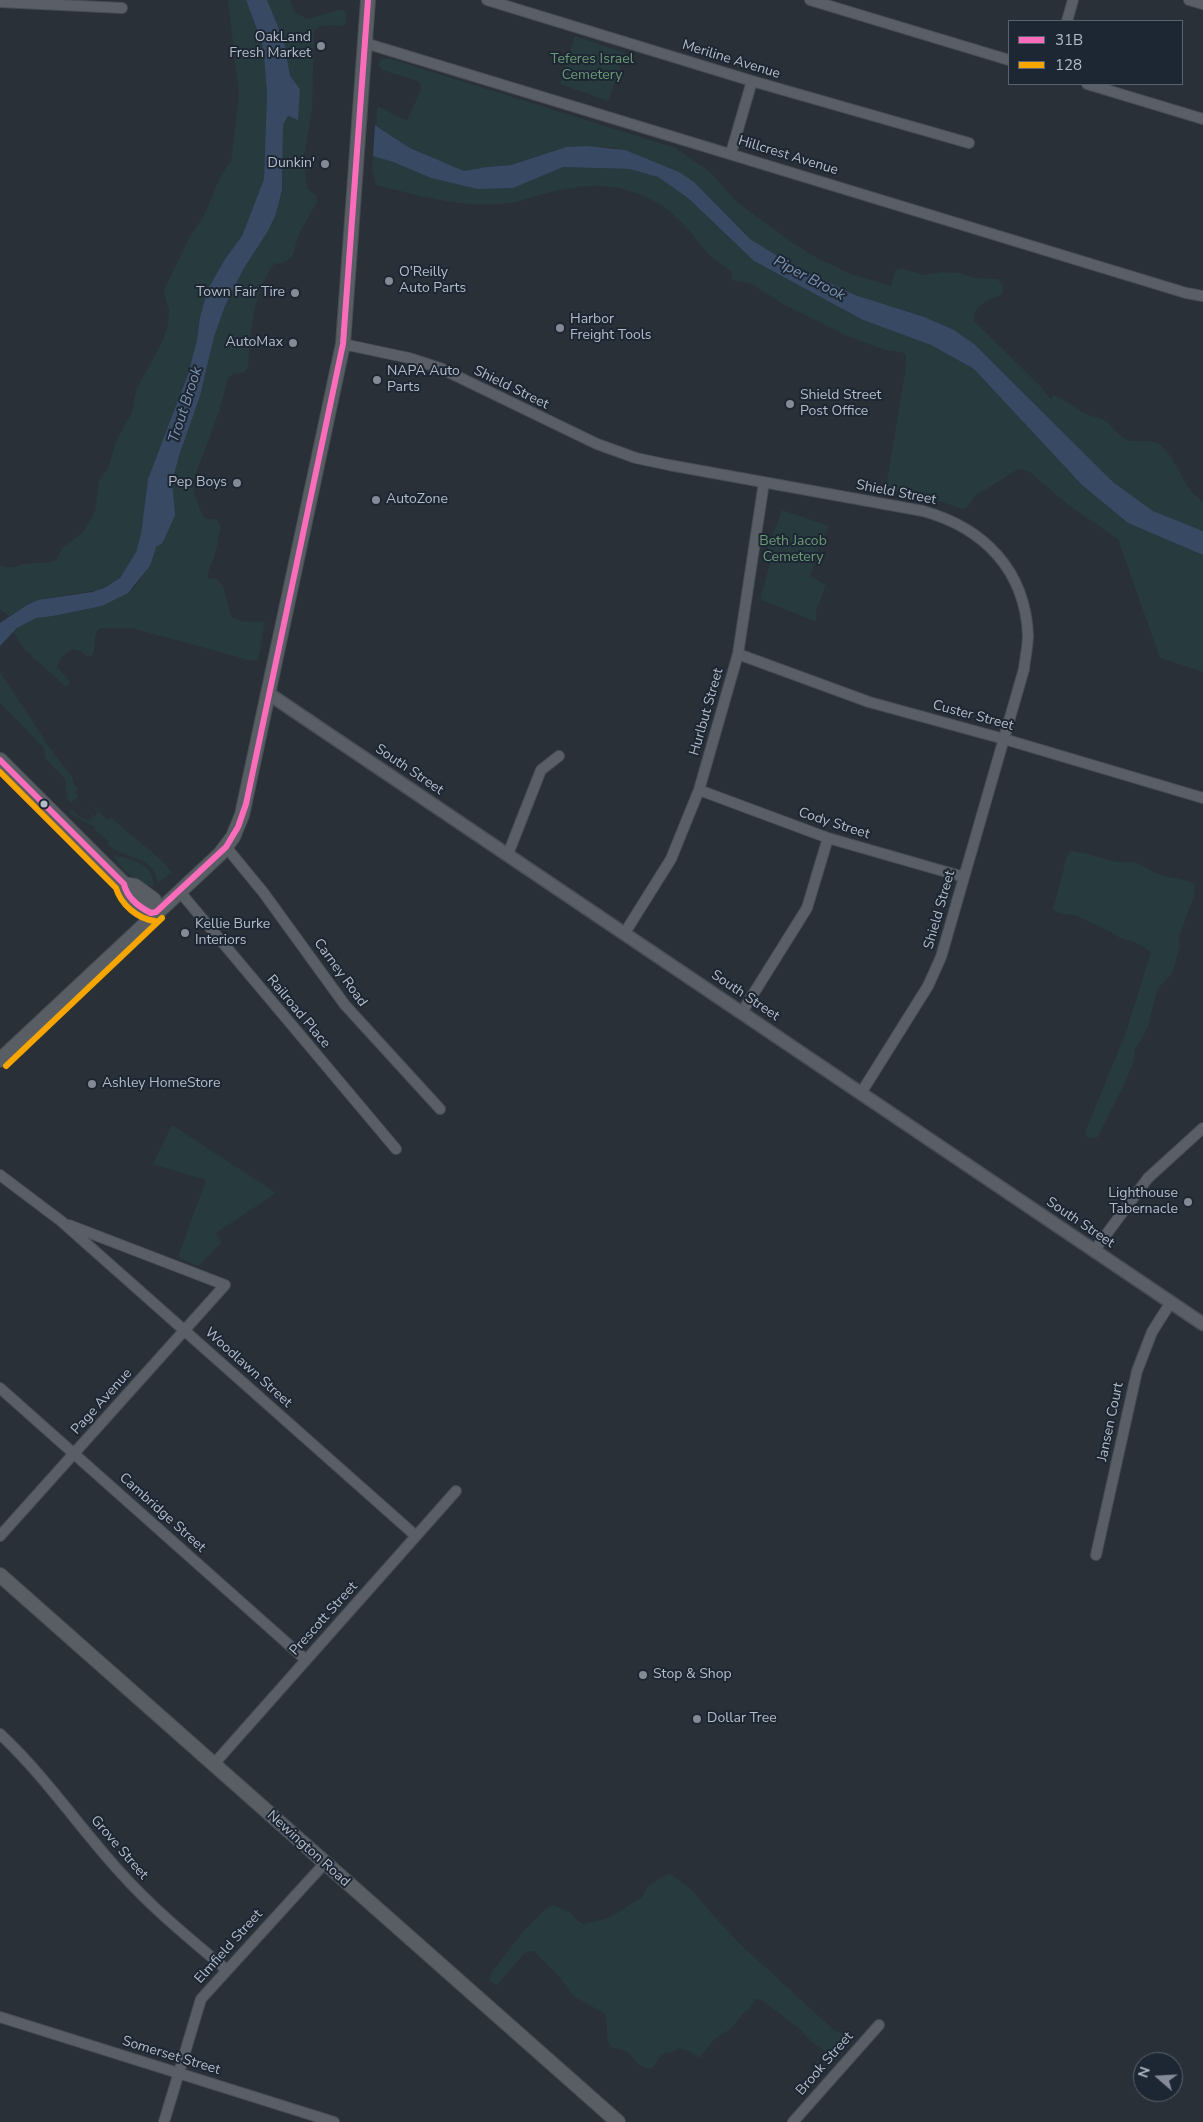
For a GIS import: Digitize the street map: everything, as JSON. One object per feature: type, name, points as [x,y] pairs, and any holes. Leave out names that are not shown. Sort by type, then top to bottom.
[{"type":"main road","points":[[0,1060],[226,847],[238,827],[246,804],[343,344],[368,0]]},
{"type":"main road","points":[[0,760],[124,884],[136,886],[154,900],[156,912]]},
{"type":"main road","name":"Newington Road","points":[[0,1575],[324,1864],[618,2122]]},
{"type":"street","name":"Meriline Avenue","points":[[487,0],[752,81],[969,143]]},
{"type":"street","points":[[810,0],[1008,60]]},
{"type":"street","points":[[1067,20],[1073,0]]},
{"type":"street","points":[[1191,0],[1203,4]]},
{"type":"street","points":[[0,2],[122,8]]},
{"type":"street","name":"Hillcrest Avenue","points":[[365,43],[1186,293],[1203,296]]},
{"type":"street","points":[[731,153],[752,81]]},
{"type":"street","points":[[1090,85],[1203,119]]},
{"type":"street","name":"Shield Street","points":[[343,344],[409,358],[440,368],[585,438],[636,458],[669,466],[923,511],[947,518],[974,534],[995,551],[1008,569],[1024,602],[1028,636],[1024,669],[940,957],[928,986],[861,1093]]},
{"type":"street","name":"Hurlbut Street","points":[[624,934],[671,859],[699,790],[738,654],[764,482]]},
{"type":"street","name":"Custer Street","points":[[738,654],[869,702],[1004,739],[1203,798]]},
{"type":"street","name":"South Street","points":[[269,694],[1203,1324]]},
{"type":"street","points":[[508,854],[541,770],[559,756]]},
{"type":"street","name":"Cody Street","points":[[699,790],[828,838],[964,877]]},
{"type":"street","points":[[742,1012],[807,908],[828,838]]},
{"type":"street","name":"Carney Road","points":[[226,847],[263,892],[345,1005],[440,1109]]},
{"type":"street","name":"Railroad Place","points":[[180,892],[396,1149]]},
{"type":"street","points":[[1094,1252],[1148,1178],[1203,1128]]},
{"type":"street","name":"Woodlawn Street","points":[[0,1175],[61,1221],[416,1536]]},
{"type":"street","name":"Woodlawn Street","points":[[61,1221],[225,1285]]},
{"type":"street","name":"Page Avenue","points":[[0,1536],[225,1285]]},
{"type":"street","name":"Jansen Court","points":[[1096,1554],[1136,1371],[1152,1332],[1170,1302]]},
{"type":"street","name":"Cambridge Street","points":[[0,1388],[306,1660]]},
{"type":"street","name":"Prescott Street","points":[[213,1765],[456,1491]]},
{"type":"street","name":"Grove Street","points":[[0,1734],[24,1757],[121,1873],[167,1918],[227,1970]]},
{"type":"street","name":"Elmfield Street","points":[[164,2122],[201,1999],[324,1864]]},
{"type":"street","name":"Somerset Street","points":[[0,2017],[334,2122]]},
{"type":"street","name":"Brook Street","points":[[793,2122],[878,2024]]},
{"type":"green space","points":[[228,0],[246,0],[262,43],[267,93],[264,179],[242,236],[225,259],[208,289],[188,374],[148,479],[141,534],[134,557],[120,578],[98,590],[44,599],[27,605],[9,616],[0,609],[0,565],[16,567],[22,564],[52,562],[57,559],[62,548],[82,533],[95,512],[99,481],[109,466],[116,441],[132,412],[137,388],[162,342],[168,325],[169,310],[164,294],[165,288],[189,238],[205,214],[218,182],[227,166],[231,163],[239,95]]},
{"type":"green space","points":[[267,0],[290,0],[294,12],[307,19],[342,9],[346,13],[346,22],[343,26],[323,26],[314,32],[312,111],[304,157],[307,188],[316,196],[317,202],[300,232],[292,257],[283,263],[274,264],[261,288],[254,314],[248,368],[244,372],[232,374],[228,378],[219,412],[194,478],[194,492],[202,515],[207,519],[216,519],[221,526],[208,578],[217,579],[223,586],[231,616],[241,621],[265,623],[258,660],[249,660],[132,628],[100,628],[95,637],[95,648],[92,656],[86,656],[82,652],[73,649],[65,654],[60,661],[57,667],[70,682],[66,687],[24,649],[13,632],[20,626],[38,617],[53,616],[102,606],[133,589],[150,566],[163,527],[166,504],[179,456],[200,396],[214,337],[225,306],[244,268],[268,231],[276,214],[282,190],[283,125],[288,117],[293,118],[300,89],[290,77],[284,41]]},
{"type":"green space","name":"Teferes Israel Cemetery","points":[[575,36],[625,53],[608,101],[560,84]]},
{"type":"green space","points":[[391,59],[675,148],[710,172],[738,203],[790,241],[815,257],[851,274],[891,286],[895,271],[901,268],[924,275],[943,272],[960,273],[974,278],[997,279],[1003,285],[1002,294],[976,310],[974,321],[1040,386],[1051,400],[1053,396],[1056,396],[1088,415],[1101,418],[1128,440],[1149,441],[1161,446],[1172,459],[1190,489],[1203,501],[1203,531],[1153,511],[1113,482],[974,344],[954,330],[855,295],[792,265],[750,239],[694,182],[679,172],[613,147],[566,147],[511,165],[487,167],[464,172],[410,148],[376,125],[377,109],[379,107],[407,121],[421,89],[420,83],[382,70],[379,65],[380,60]]},
{"type":"green space","points":[[374,156],[431,178],[477,189],[563,167],[630,169],[658,177],[688,198],[754,261],[863,320],[931,345],[974,369],[1082,485],[1128,523],[1203,555],[1203,672],[1160,658],[1118,539],[1067,504],[1030,472],[1018,469],[975,496],[968,506],[963,509],[927,497],[886,488],[906,367],[906,355],[904,353],[886,350],[852,338],[783,304],[750,283],[732,280],[732,272],[707,253],[678,219],[660,205],[636,193],[609,186],[582,186],[504,204],[452,202],[376,185],[372,168]]},
{"type":"green space","name":"Beth Jacob Cemetery","points":[[782,510],[829,526],[821,541],[810,576],[826,585],[816,611],[816,622],[760,599],[770,564],[768,547]]},
{"type":"green space","points":[[0,672],[54,754],[72,776],[74,785],[78,789],[75,792],[79,796],[71,803],[67,798],[65,779],[45,758],[44,748],[0,703]]},
{"type":"green space","points":[[85,798],[107,820],[111,817],[172,872],[158,883],[155,873],[144,861],[114,850],[107,844],[109,842],[95,830],[95,827],[69,813],[72,810],[89,821],[93,818],[84,806],[94,817],[98,813]]},
{"type":"green space","points":[[1072,851],[1117,862],[1137,863],[1161,875],[1195,884],[1194,896],[1178,939],[1180,945],[1173,972],[1157,990],[1149,1023],[1142,1039],[1135,1048],[1134,1060],[1123,1087],[1097,1138],[1086,1137],[1085,1132],[1125,1035],[1151,952],[1135,942],[1120,938],[1075,915],[1058,913],[1053,909],[1067,856]]},
{"type":"green space","points":[[113,855],[134,861],[147,868],[153,879],[153,887],[130,875],[120,866]]},
{"type":"green space","points":[[172,1125],[276,1193],[216,1233],[221,1243],[198,1266],[178,1257],[206,1180],[153,1164]]},
{"type":"green space","points":[[669,1873],[693,1891],[740,1944],[835,2031],[843,2034],[849,2045],[839,2056],[834,2057],[812,2042],[800,2029],[762,2000],[756,1999],[733,2027],[714,2040],[699,2058],[689,2051],[678,2048],[673,2052],[662,2054],[652,2068],[642,2067],[627,2052],[610,2046],[604,2013],[573,1996],[559,1976],[534,1951],[525,1952],[498,1984],[496,1985],[489,1980],[492,1972],[522,1933],[548,1907],[554,1905],[570,1913],[583,1924],[609,1918],[642,1897],[648,1886]]},
{"type":"water","points":[[246,0],[267,0],[284,41],[290,76],[300,89],[298,120],[288,116],[283,125],[282,190],[276,214],[268,231],[244,268],[225,306],[214,337],[200,396],[179,456],[166,504],[163,527],[150,566],[128,593],[102,606],[36,618],[17,628],[0,646],[0,623],[38,600],[92,592],[104,588],[120,578],[136,552],[141,534],[148,479],[188,374],[208,289],[225,259],[242,236],[264,179],[267,93],[264,56],[262,43]]},
{"type":"water","name":"Piper Brook","points":[[375,125],[410,148],[464,171],[511,165],[566,147],[587,146],[625,150],[679,172],[694,182],[750,239],[792,265],[855,295],[924,317],[954,330],[974,344],[1113,482],[1153,511],[1203,531],[1203,555],[1128,523],[1082,485],[974,369],[931,345],[863,320],[754,261],[688,198],[658,177],[630,169],[563,167],[513,188],[477,189],[431,178],[373,156]]},
{"type":"waterway","name":"Trout Brook","points":[[156,538],[167,514],[164,483]]},
{"type":"transit line","name":"31B","points":[[0,760],[124,884],[128,894],[134,901],[151,913],[156,912],[226,847],[238,827],[246,804],[343,344],[368,0]]},
{"type":"transit line","name":"128","points":[[0,772],[116,888],[122,900],[131,910],[142,917],[155,921]]},
{"type":"transit line","name":"128","points":[[6,1066],[162,918]]},
{"type":"place","name":"OakLand Fresh Market","points":[[321,46]]},
{"type":"place","name":"Dunkin'","points":[[325,164]]},
{"type":"place","name":"O'Reilly Auto Parts","points":[[389,281]]},
{"type":"place","name":"Town Fair Tire","points":[[295,293]]},
{"type":"place","name":"Harbor Freight Tools","points":[[560,328]]},
{"type":"place","name":"AutoMax","points":[[293,343]]},
{"type":"place","name":"NAPA Auto Parts","points":[[377,380]]},
{"type":"place","name":"Shield Street Post Office","points":[[790,404]]},
{"type":"place","name":"Pep Boys","points":[[237,483]]},
{"type":"place","name":"AutoZone","points":[[376,500]]},
{"type":"place","name":"Kellie Burke Interiors","points":[[185,933]]},
{"type":"place","name":"Ashley HomeStore","points":[[92,1084]]},
{"type":"place","name":"Lighthouse Tabernacle","points":[[1188,1202]]},
{"type":"place","name":"Stop & Shop","points":[[643,1675]]},
{"type":"place","name":"Dollar Tree","points":[[697,1719]]}]
